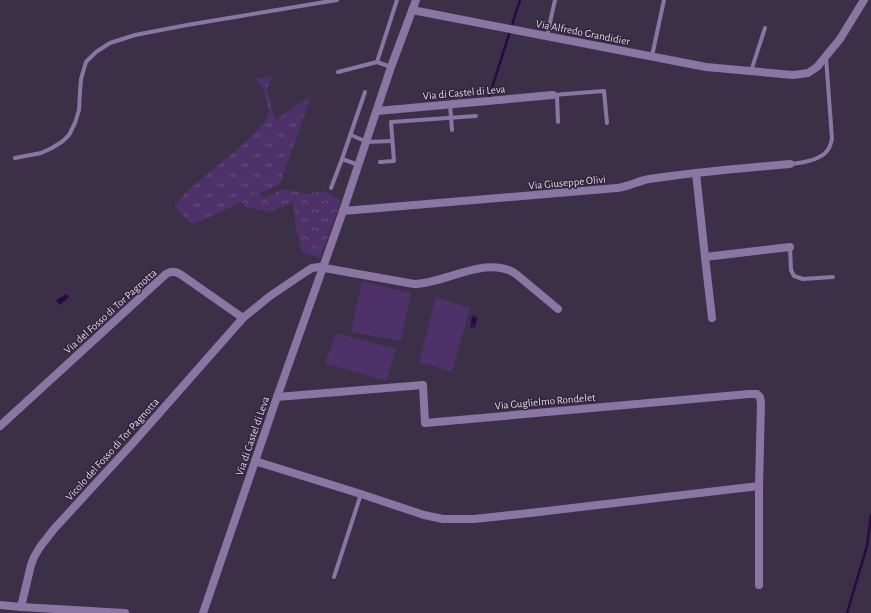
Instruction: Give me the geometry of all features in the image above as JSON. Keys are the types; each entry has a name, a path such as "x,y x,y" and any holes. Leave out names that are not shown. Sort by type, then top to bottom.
{"street":[{"name":"Via di Castel di Leva","path":"203,613 277,396 367,142 391,67 416,0"},
{"name":"Via Alfredo Grandidier","path":"412,10 706,66 800,75 814,70 826,56 840,39 864,0"},
{"name":"Via di Castel di Leva","path":"377,111 555,95"},
{"name":"Via Giuseppe Olivi","path":"343,211 617,188 642,180 790,164"},
{"path":"696,173 712,318"},
{"path":"705,257 790,247"},
{"path":"243,318 270,296 307,271 314,268 323,267 414,284 426,283 477,269 503,268 516,274 558,309"},
{"name":"Via del Fosso di Tor Pagnotta","path":"0,426 166,274 170,272 180,274 243,318"},
{"name":"Vicolo del Fosso di Tor Pagnotta","path":"21,607 31,565 40,547 54,529 132,444 243,318"},
{"name":"Via Guglielmo Rondelet","path":"277,396 423,385 425,423 757,394 760,397 759,585"},
{"path":"255,460 433,517 444,519 463,519 530,513 759,486"},
{"path":"0,605 125,613"}],"lane":[{"path":"15,158 46,151 63,141 69,135 79,110 81,79 86,62 96,52 110,44 134,35 337,0"},
{"path":"377,62 397,0"},
{"path":"547,36 555,0"},
{"path":"652,56 664,0"},
{"path":"751,71 765,28"},
{"path":"790,164 812,160 818,157 828,151 832,139 826,56"},
{"path":"338,72 377,62 391,67"},
{"path":"558,122 555,95 604,91 607,123"},
{"path":"331,188 365,92"},
{"path":"450,104 452,130"},
{"path":"380,162 394,161 391,122 476,116"},
{"path":"351,135 367,142 392,141"},
{"path":"342,159 359,165"},
{"path":"790,247 791,270 794,276 804,279 833,277"},
{"path":"334,577 361,494"}],"green space":[{"path":"272,76 267,89 275,120 311,96 280,184 192,225 175,206 185,193 246,142 265,122 269,111 264,91 256,79"},
{"path":"248,189 265,198 283,189 305,194 325,191 341,201 320,258 302,252 295,222 293,202 270,212 245,207 239,198"},
{"path":"362,281 411,293 401,341 351,332"},
{"path":"436,297 470,308 452,372 419,362"},
{"path":"336,333 396,349 386,381 325,363"}],"water":[{"path":"65,293 69,297 60,305 56,301"},
{"path":"472,315 478,316 475,328 470,327"}],"waterway":[{"path":"489,97 520,0"},
{"path":"847,613 867,546 871,515"}]}
